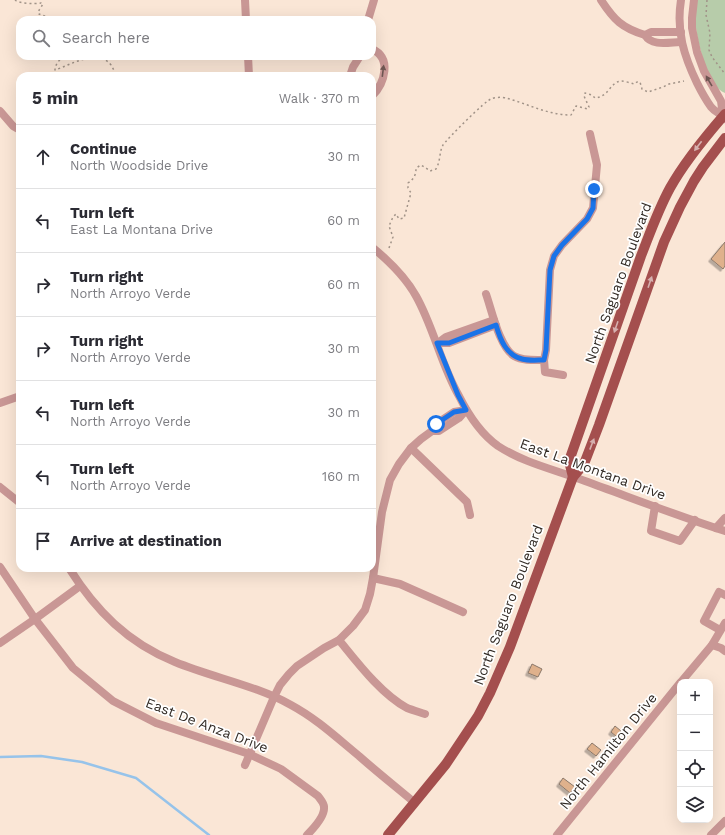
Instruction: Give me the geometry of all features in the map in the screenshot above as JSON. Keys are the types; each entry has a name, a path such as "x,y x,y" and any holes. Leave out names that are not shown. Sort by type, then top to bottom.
{"main road":[{"name":"North Saguaro Boulevard","path":"573,476 569,461 653,225 664,199 679,173 697,147 724,117"},
{"name":"North Saguaro Boulevard","path":"388,835 446,764 478,716 490,693 510,647 573,476 584,464 664,242 694,181 725,138"}],"street":[{"path":"245,0 246,16"},
{"path":"369,16 374,0"},
{"path":"601,0 610,15 620,24 646,35 651,41 657,43 681,42"},
{"path":"681,0 679,16 681,42 690,68 712,108 724,117"},
{"path":"694,0 692,18 697,52 704,71 721,101 724,117"},
{"path":"646,35 651,32 681,32"},
{"path":"376,51 381,55 384,66 384,74 376,90"},
{"path":"248,60 248,72"},
{"path":"351,72 357,60"},
{"path":"0,112 16,128"},
{"path":"563,375 545,372 544,360 546,350 550,270 554,256 562,245 587,219 593,208 596,165 590,134"},
{"name":"East La Montana Drive","path":"376,250 399,272 416,295 458,395 466,410 477,425 502,448 538,465 573,476 725,531"},
{"path":"486,294 498,333 507,350 514,356 522,359 544,360"},
{"path":"437,343 449,343 495,322"},
{"path":"0,403 16,397"},
{"path":"376,556 382,512 390,480 399,464 411,448 432,431 436,424 454,412 466,410"},
{"path":"411,448 467,502 470,515"},
{"path":"0,487 16,501"},
{"path":"655,506 651,531 680,541 694,520"},
{"path":"716,528 725,518"},
{"name":"East De Anza Drive","path":"0,567 34,619 72,668 113,701 156,723 249,754 281,769 318,796 324,807 323,815 307,835"},
{"path":"71,572 94,604 116,626 136,641 176,663 259,690 290,704 314,719 415,803"},
{"path":"245,765 280,685 297,666 339,640 354,626 365,610 370,594 374,572"},
{"path":"373,578 400,584 463,612"},
{"path":"0,643 80,586"},
{"path":"720,630 704,621 720,592 725,595"},
{"name":"North Hamilton Drive","path":"683,679 712,645 725,622"},
{"path":"339,640 364,671 387,693 408,708 425,714"},
{"path":"712,645 725,651"},
{"name":"North Hamilton Drive","path":"557,835 677,687"},
{"path":"712,835 725,821"}],"path":[{"path":"15,0 17,2 43,4 38,12 39,14 45,16"},
{"path":"707,0 706,15 710,33 709,50 712,57 725,74"},
{"path":"60,60 55,70 82,60"},
{"path":"106,60 115,72"},
{"path":"389,248 393,237 389,226 396,214 399,219 404,218 411,194 408,188 408,183 413,180 416,174 416,168 420,165 430,171 436,169 440,162 440,153 443,146 455,132 490,99 505,98 546,112 571,115 576,106 588,109 589,107 584,96 585,93 592,95 595,98 601,98 615,83 621,81 634,84 640,82 642,89 648,92 669,84 684,81"}],"green space":[{"path":"697,0 725,0 725,93 714,83 705,64 696,28"}],"building":[{"path":"725,242 725,266 723,269 711,259"},
{"path":"532,664 542,669 538,677 528,673"},
{"path":"615,726 621,731 617,737 611,732"},
{"path":"592,743 601,750 596,756 587,749"},
{"path":"563,778 575,787 570,793 559,784"}],"waterway":[{"path":"0,757 41,756 82,762 136,778 209,835"}],"route":[{"path":"436,424 454,412 466,410 458,395 437,343 449,343 496,325 498,333 507,350 514,356 522,359 544,360 546,350 550,270 554,256 562,245 587,219 593,208 594,189"}]}
